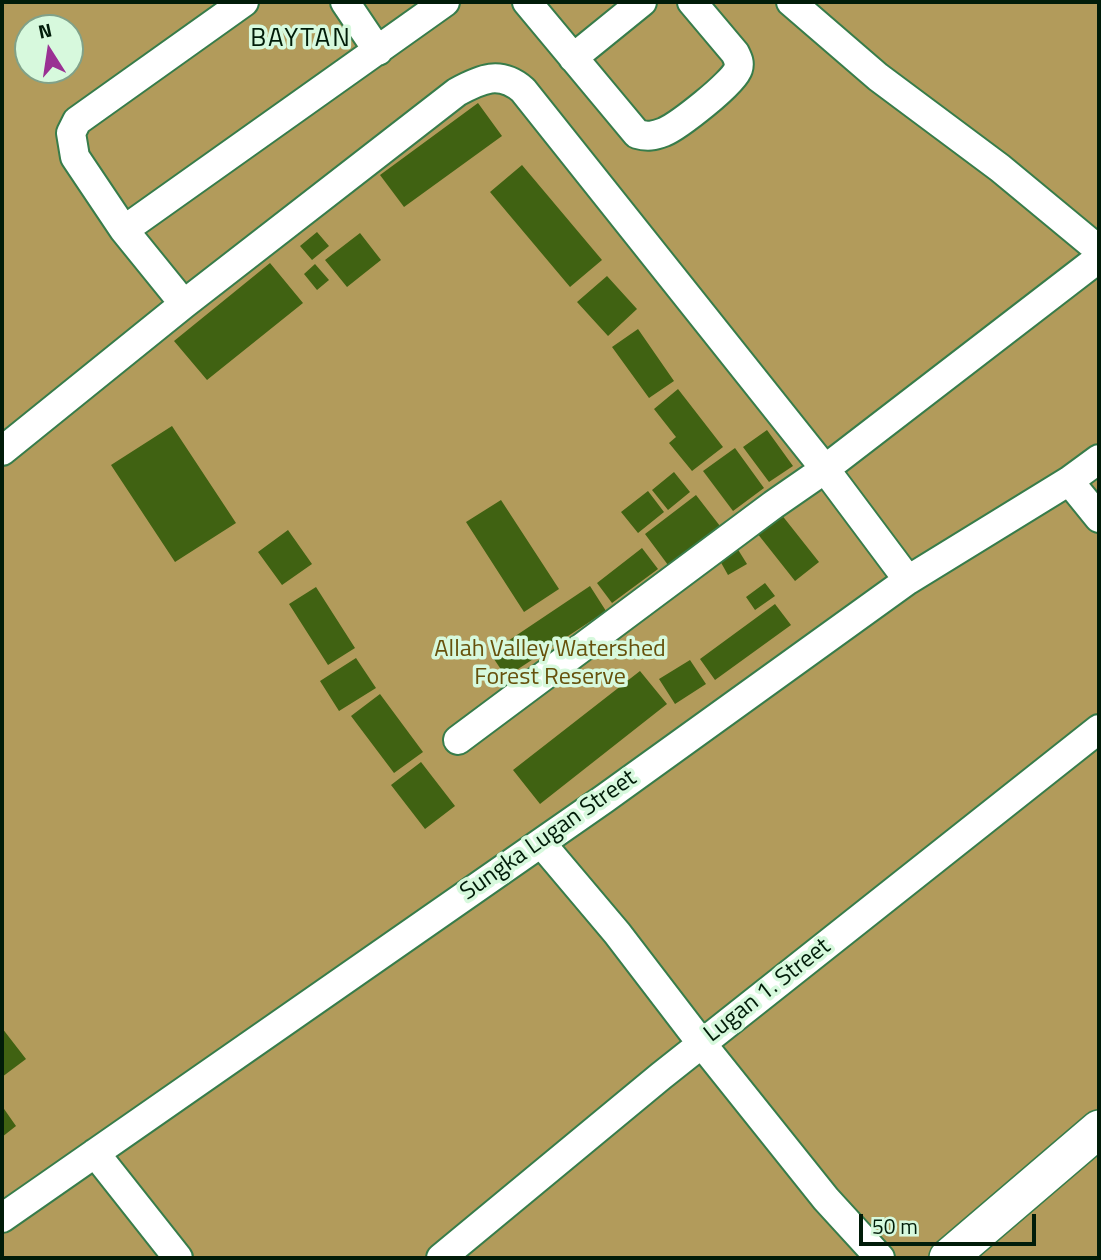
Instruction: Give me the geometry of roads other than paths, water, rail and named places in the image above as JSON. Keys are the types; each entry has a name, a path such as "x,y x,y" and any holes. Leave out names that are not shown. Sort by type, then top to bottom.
{"main road":[{"path":"948,1258 1099,1129"}],"street":[{"path":"184,304 124,230 75,157 71,133 77,121 244,2"},
{"path":"345,2 378,51"},
{"path":"124,230 445,2"},
{"path":"527,2 637,134 646,136 667,131 727,85 738,70 739,61 735,53 692,2"},
{"path":"573,58 642,2"},
{"path":"791,2 878,77 1000,168 1099,250"},
{"path":"2,451 184,304 457,92 478,81 497,78 512,81 523,90 825,469 908,580"},
{"path":"458,740 825,469 1099,258"},
{"name":"Sungka Lugan Street","path":"2,1218 541,843 908,580 1069,481 1099,459"},
{"path":"1069,481 1099,518"},
{"name":"Lugan 1. Street","path":"441,1258 702,1044 1099,729"},
{"path":"541,843 617,933 826,1199 880,1258"},
{"path":"95,1153 178,1258"}],"district":[{"name":"BAYTAN","path":"301,40"}],"park label":[{"name":"Allah Valley Watershed Forest Reserve","path":"550,664"}]}
